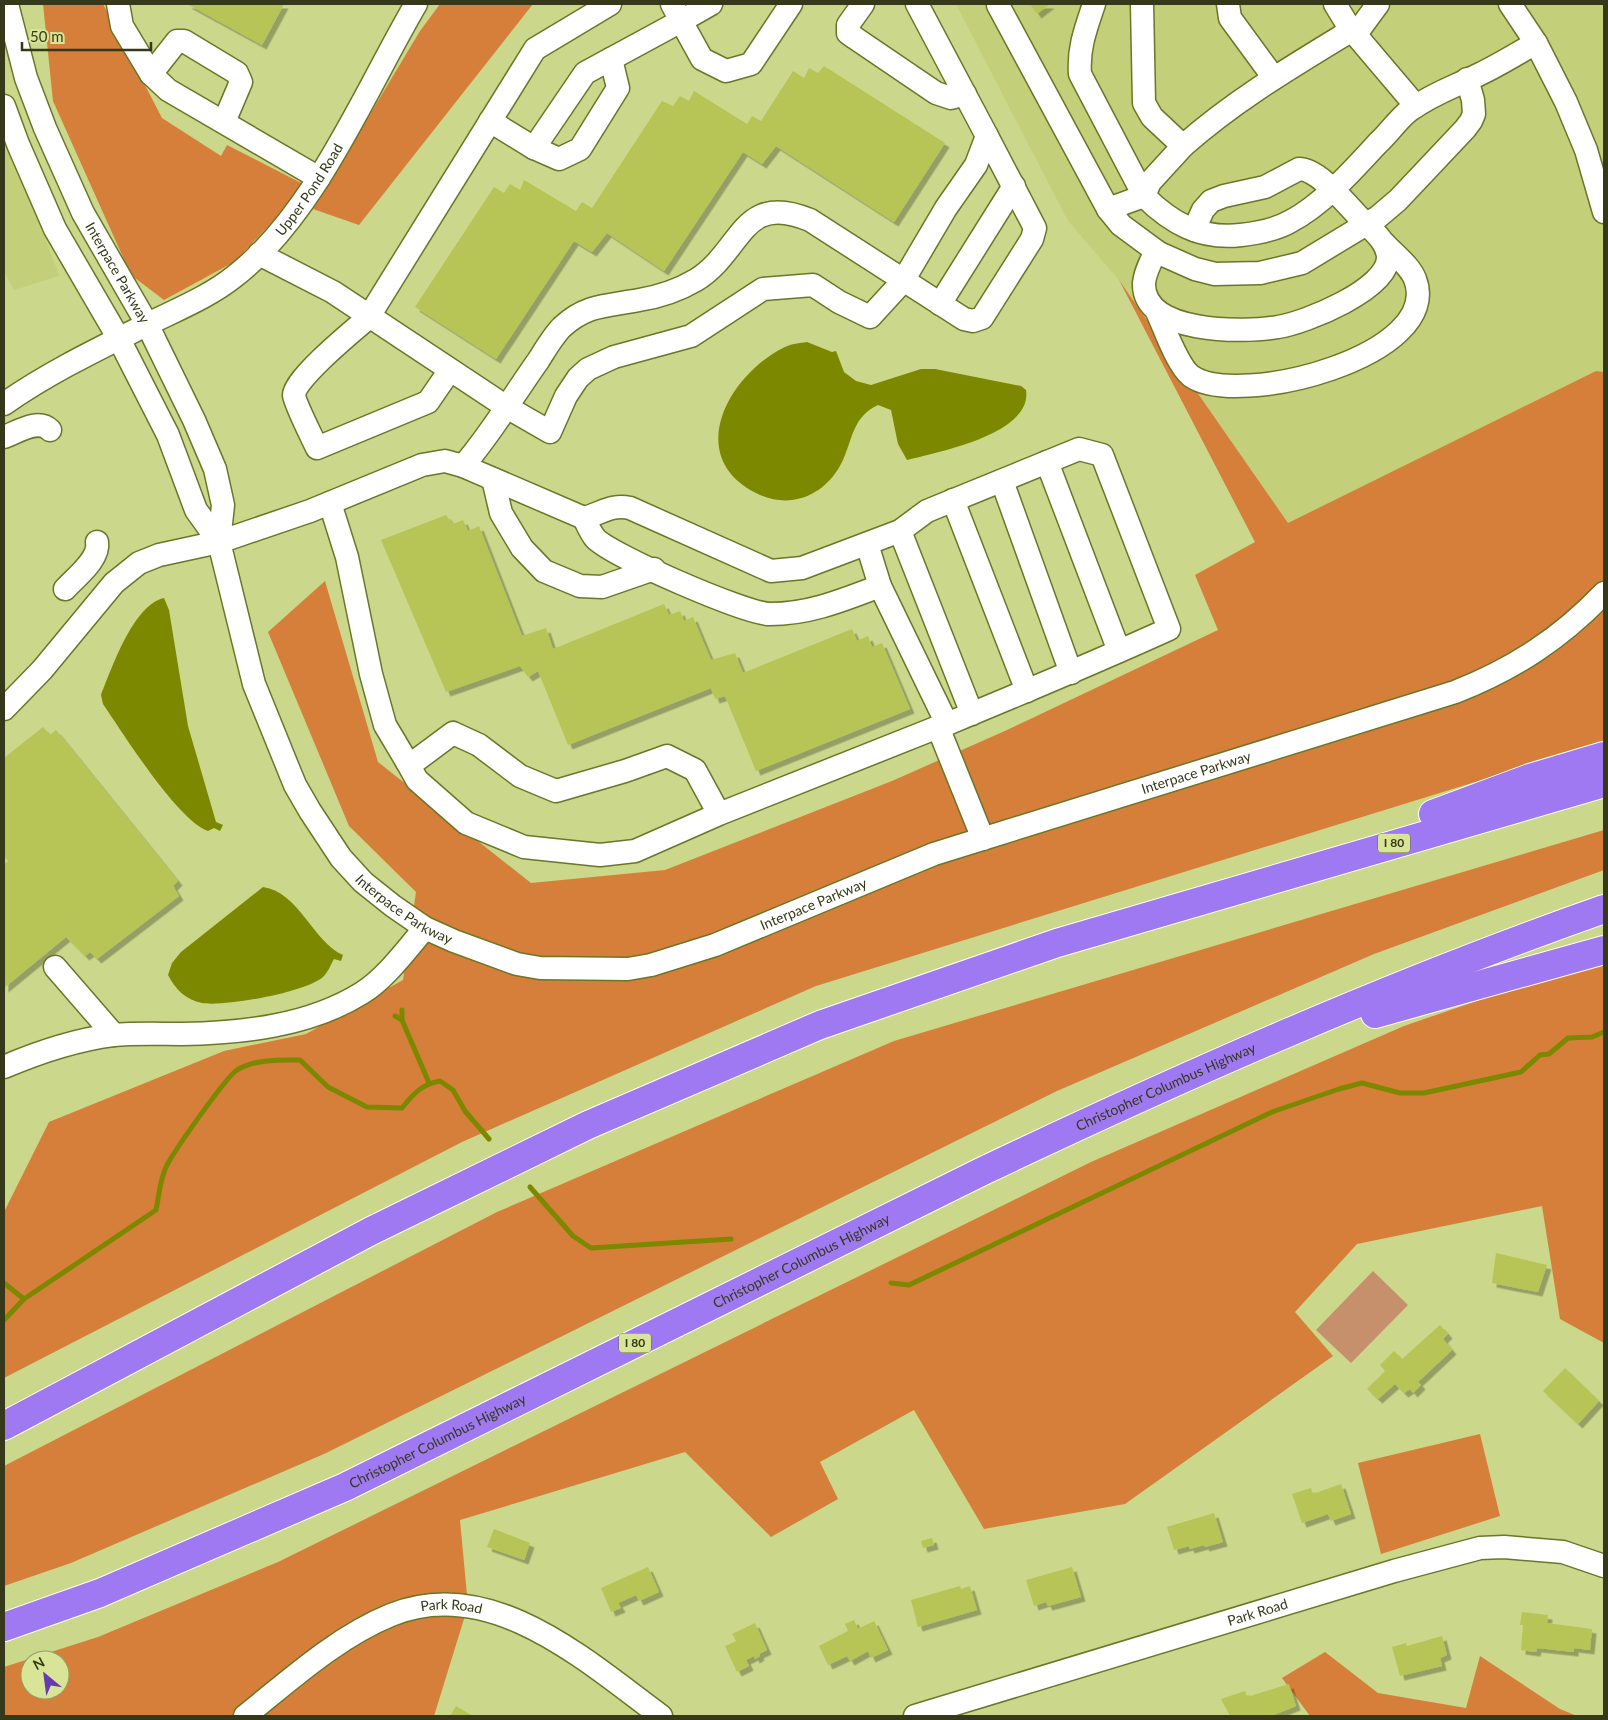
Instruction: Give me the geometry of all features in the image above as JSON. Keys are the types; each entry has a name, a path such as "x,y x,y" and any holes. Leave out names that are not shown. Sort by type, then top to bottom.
{"highway":[{"path":"1185,906 1530,778 1604,756"},
{"name":"I 80","path":"4,1426 370,1231 588,1125 820,1025 1057,943 1434,831 1604,783"},
{"name":"Christopher Columbus Highway","path":"4,1627 100,1593 346,1488 983,1171 1260,1044 1536,933 1604,909"},
{"path":"1260,1044 1604,950"}],"street":[{"name":"Interpace Parkway","path":"7,4 26,78 45,128 83,214 147,324 194,420 215,469 223,505 219,542 254,684 295,785 341,858 364,882 385,900 425,928 454,941 517,964 540,968 628,969 651,965 715,945 934,854 1286,746 1481,682 1511,667 1563,633 1604,593"},
{"path":"118,4 122,26 151,74 168,90 319,178"},
{"path":"450,370 428,402 317,448 294,395 296,385 368,318 535,49 610,4"},
{"path":"534,148 584,73 612,59 676,12 711,4"},
{"path":"676,12 702,59 726,71 751,64 790,4"},
{"path":"863,4 848,25 848,33 936,93 951,98 965,94"},
{"path":"463,466 561,328 591,308 657,296 696,279 721,258 746,226 757,217 773,212 794,213 810,220 964,319 973,321 982,318 1032,239 1035,228 917,4"},
{"path":"999,4 1108,209 1121,224 1156,251 1179,264 1214,274 1260,273 1302,263 1366,224 1398,200 1471,122 1473,100 1468,79"},
{"path":"1094,4 1082,36 1078,57 1080,74 1144,196 1157,209 1179,225 1209,236 1264,232 1291,222 1310,209 1416,106 1435,93 1468,79 1536,43"},
{"path":"1142,4 1144,103 1152,117 1183,146"},
{"path":"1228,4 1230,18 1274,78"},
{"path":"1335,4 1354,32 1416,106"},
{"path":"1108,209 1144,196 1150,182 1183,146 1213,119 1274,78 1354,32 1378,4"},
{"path":"1510,4 1536,43 1566,102 1586,150 1604,212"},
{"name":"Upper Pond Road","path":"4,404 26,388 147,324 190,304 235,277 273,241 319,178 408,7"},
{"path":"151,74 177,41 184,41 237,73 241,82 224,122"},
{"path":"490,121 534,148 559,159 580,150 618,88 612,59"},
{"name":"Interpace Parkway","path":"4,106 18,144 55,229 119,339 168,435 196,510 219,542"},
{"path":"259,254 332,292 368,318 505,406 550,432 566,396 578,378 588,368 614,357 691,336 763,289 813,285 870,317 904,281 946,208 976,165 987,136"},
{"path":"1156,251 1145,276 1146,295 1157,312 1183,367 1190,375 1215,385 1243,385 1295,379 1334,368 1376,349 1398,334 1408,322 1414,310 1417,294 1415,278 1366,224 1312,172 1299,169 1265,187 1224,196 1211,201 1203,210 1194,230"},
{"path":"940,304 1014,186"},
{"path":"1157,312 1177,322 1208,327 1278,327 1311,318 1337,306 1381,276 1387,266 1385,244"},
{"path":"4,437 39,424 45,424 50,430"},
{"path":"5,706 42,670 114,583 133,568 159,555 219,542 330,503 422,465 445,461 463,466 584,518 600,514 617,506 630,508 771,571 802,568 867,544 900,530 927,511 1079,449 1102,455 1169,628 1071,673 718,814 635,851 600,855 524,847 466,823 417,780 383,716 371,674 347,557 330,503"},
{"path":"1047,462 1119,651"},
{"path":"493,480 501,513 522,548 544,571 580,586 602,587 654,569"},
{"path":"1002,481 1071,673"},
{"path":"954,500 1027,691"},
{"path":"584,518 595,538 623,555 714,598 767,614 810,611 880,586"},
{"path":"900,530 972,714"},
{"path":"65,589 95,555 98,548 97,542"},
{"path":"867,544 880,586 943,725 982,839"},
{"path":"407,762 414,762 453,733 479,745 520,776 556,791 625,771 666,756 695,770 718,814"},
{"path":"4,1067 64,1045 114,1035 218,1032 296,1021 338,1006 363,992 385,973 425,928"},
{"path":"55,967 114,1035"},
{"name":"Park Road","path":"915,1716 1384,1574 1480,1548 1504,1547 1563,1552 1604,1566"},
{"name":"Park Road","path":"245,1716 326,1653 363,1629 391,1615 416,1607 451,1606 478,1608 505,1616 538,1630 571,1650 661,1716"}],"shaded area":[{"path":"43,4 103,4 162,118 221,156 227,145 307,186 234,262 164,300 131,275 53,101"},
{"path":"440,4 533,4 359,225 313,209 420,31"},
{"path":"956,4 1604,4 1604,372 1596,371 1288,523 1119,280 1068,221"},
{"path":"4,123 59,276 14,290 4,272"},
{"path":"1119,280 1288,523 1596,371 1604,372 1604,742 816,986 462,1142 4,1378 4,1212 49,1122 224,1051 306,1034 403,980 416,892 349,826 268,632 325,581 378,762 531,883 665,870 892,781 1007,730 1218,630 1195,575 1255,542"},
{"path":"807,342 832,352 836,351 844,372 856,381 871,385 921,369 935,369 1021,386 1026,390 1024,405 1015,418 1000,429 981,438 940,452 907,460 898,444 891,410 878,405 863,415 855,428 843,460 836,472 817,491 794,500 769,498 756,493 734,477 722,458 718,438 722,416 732,395 747,376 765,360 787,346"},
{"path":"164,598 169,610 188,726 216,822 223,825 220,831 214,828 208,831 195,824 181,811 151,774 103,704 101,695 118,654 133,625 153,603"},
{"path":"1604,830 1604,870 1374,954 1057,1091 324,1454 71,1563 4,1586 4,1466 497,1212 894,1041"},
{"path":"263,887 276,891 296,907 323,940 332,949 343,955 341,961 334,959 324,976 315,982 285,993 213,1004 196,1002 186,997 174,985 168,975 172,963 181,952"},
{"path":"1604,957 1604,1343 1560,1319 1542,1206 1357,1244 1295,1312 1333,1356 1125,1504 984,1529 914,1410 820,1462 838,1499 771,1537 685,1452 460,1520 468,1606 434,1716 4,1716 4,1667 20,1662 20,1700 70,1700 70,1650 57,1650 98,1637 278,1562 1091,1162 1404,1026"},
{"path":"1373,1271 1408,1305 1351,1363 1316,1330"},
{"path":"1480,1434 1500,1516 1381,1554 1358,1463"},
{"path":"1325,1652 1378,1693 1466,1708 1480,1656 1560,1709 1577,1716 1310,1716 1282,1678"}],"building":[{"path":"187,4 284,4 262,45"},
{"path":"1030,4 1050,4 1037,14"},
{"path":"824,66 945,143 894,222 776,146 762,164 743,152 664,271 607,233 592,252 574,241 496,359 415,307 494,187 504,193 510,184 520,190 524,180 576,211 582,202 592,208 662,101 673,106 680,96 689,101 694,91 747,124 752,116 761,121 793,71 804,78 809,68 818,73"},
{"path":"446,515 453,524 463,520 468,531 479,526 522,636 546,628 553,649 664,604 669,615 680,611 684,621 693,617 711,660 735,653 743,673 852,629 857,641 868,636 872,647 882,643 910,709 756,771 725,696 715,699 711,688 568,745 538,671 528,677 520,666 446,692 381,540"},
{"path":"43,727 50,735 56,730 178,881 173,886 179,896 97,959 90,952 85,956 66,937 4,988 4,864 8,861 4,856 4,758"},
{"path":"1496,1253 1547,1265 1538,1292 1492,1283"},
{"path":"1440,1325 1448,1334 1443,1339 1452,1350 1418,1382 1421,1385 1413,1393 1410,1389 1404,1393 1395,1384 1378,1399 1367,1389 1385,1371 1380,1365 1394,1351 1402,1359"},
{"path":"1565,1368 1599,1401 1578,1424 1543,1391"},
{"path":"1341,1484 1351,1514 1331,1521 1328,1514 1302,1523 1292,1494 1311,1488 1313,1494"},
{"path":"1214,1513 1223,1542 1205,1547 1204,1545 1190,1549 1189,1546 1174,1550 1167,1527"},
{"path":"494,1529 530,1543 524,1560 487,1547"},
{"path":"932,1538 934,1545 923,1548 921,1541"},
{"path":"648,1567 659,1592 639,1601 636,1595 618,1603 621,1608 611,1612 601,1588"},
{"path":"1072,1567 1081,1597 1048,1606 1046,1602 1034,1606 1026,1580"},
{"path":"960,1586 961,1589 970,1586 977,1610 918,1627 911,1600"},
{"path":"1522,1612 1548,1615 1547,1623 1592,1629 1590,1650 1574,1648 1574,1652 1537,1648 1536,1652 1521,1650 1523,1625 1520,1625"},
{"path":"854,1620 858,1629 874,1621 888,1650 871,1658 868,1651 850,1661 847,1656 828,1665 819,1646 848,1631 845,1624"},
{"path":"755,1623 767,1650 759,1654 760,1656 755,1659 754,1656 746,1660 749,1666 737,1672 725,1646 736,1641 732,1634"},
{"path":"1442,1636 1447,1655 1440,1658 1442,1666 1400,1676 1392,1647 1406,1643 1407,1646"},
{"path":"1289,1684 1296,1706 1271,1716 1230,1716 1221,1699 1245,1691 1247,1697"},
{"path":"456,1706 473,1716 450,1716"}],"waterway":[{"path":"402,1010 402,1020"},
{"path":"395,1016 402,1020 429,1083"},
{"path":"891,1283 909,1285 1272,1112 1362,1083 1400,1093 1424,1093 1521,1072 1540,1055 1549,1054 1568,1038 1592,1037 1604,1032"},
{"path":"4,1320 24,1299 156,1210 160,1187 167,1165 222,1086 237,1070 244,1066 267,1061 300,1060 328,1087 367,1107 402,1108 418,1090 440,1081 453,1090 465,1111 489,1139"},
{"path":"530,1187 573,1236 591,1248 731,1239"},
{"path":"4,1283 24,1299"}]}
